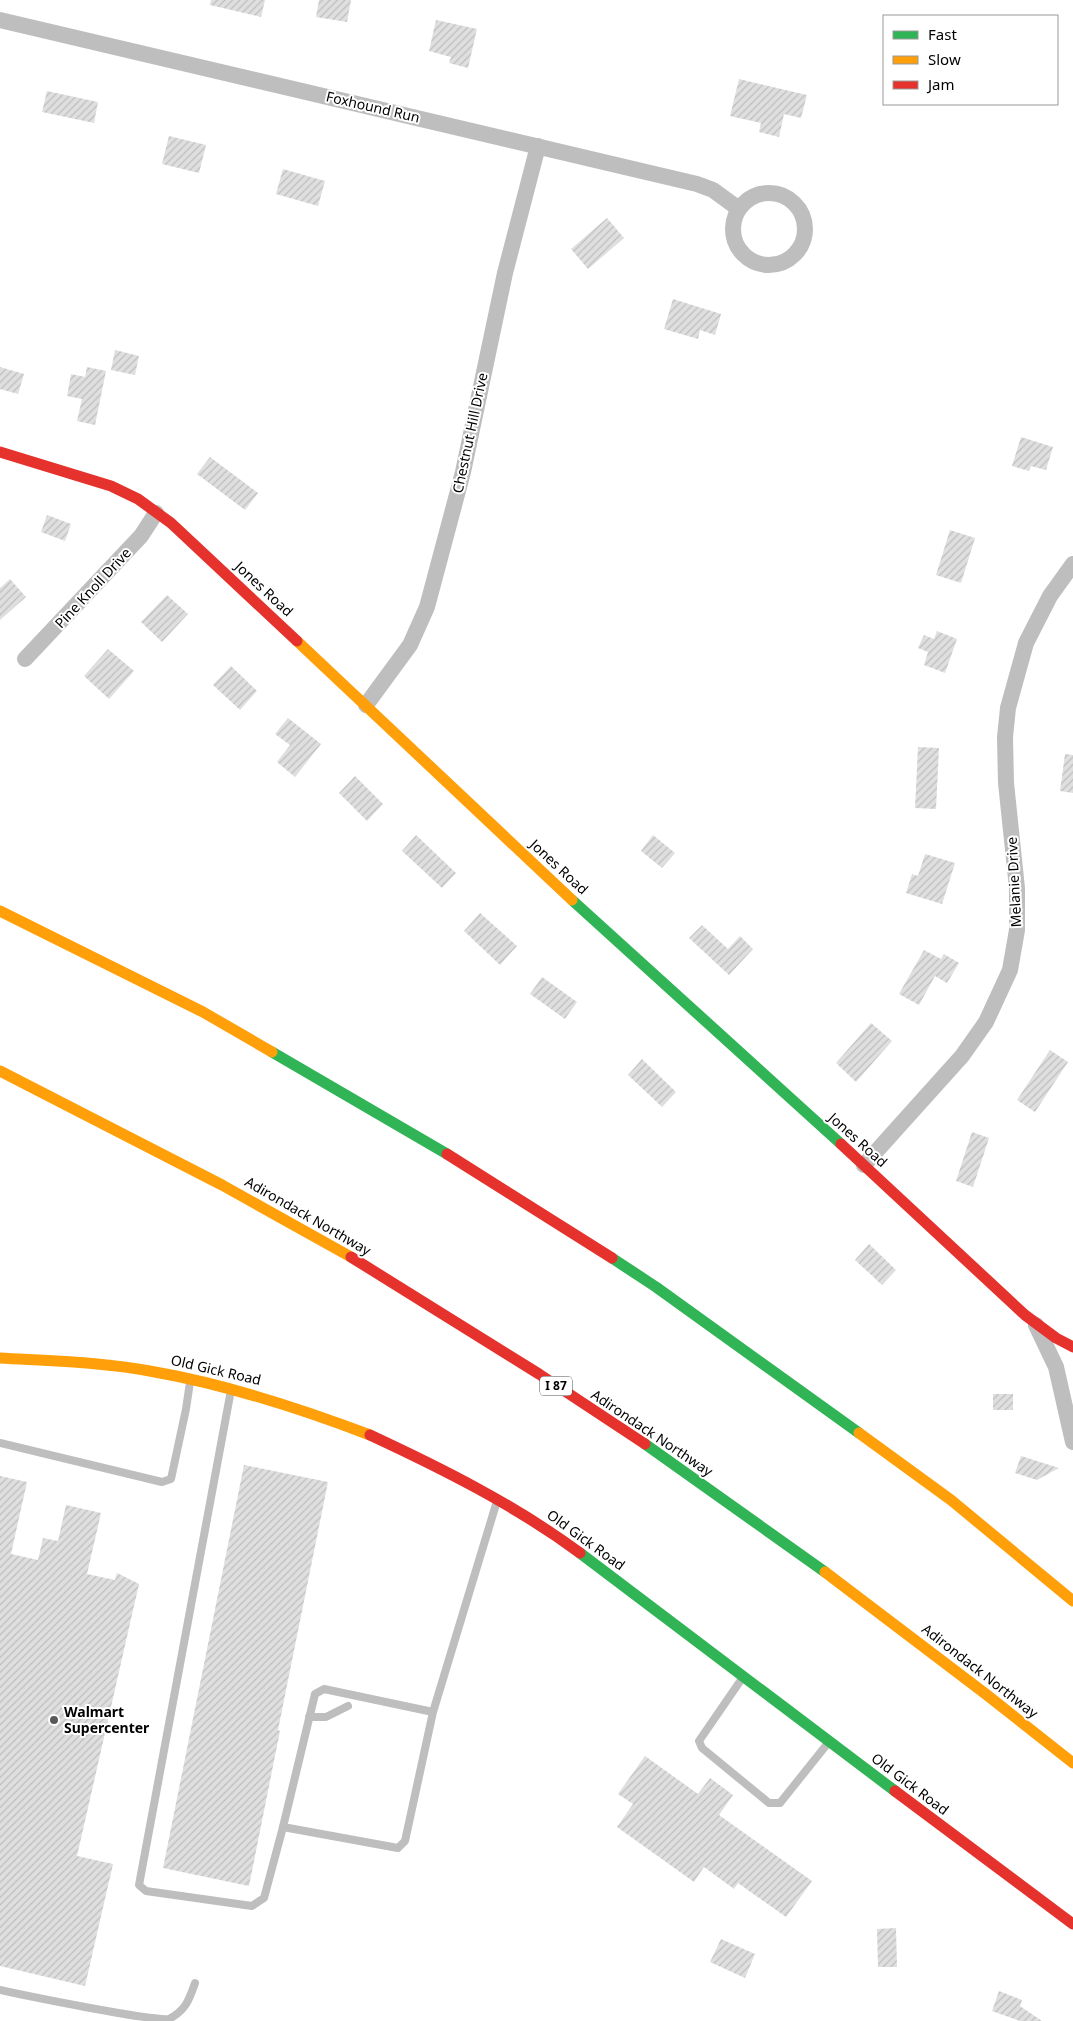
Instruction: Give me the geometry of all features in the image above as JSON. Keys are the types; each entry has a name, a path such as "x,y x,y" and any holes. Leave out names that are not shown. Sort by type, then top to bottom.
{"main road":[{"name":"Jones Road","path":"0,452 112,486 138,500 171,523 592,918 864,1165 1025,1315 1073,1347"},
{"path":"0,910 203,1012 407,1129 596,1247 664,1293 951,1500 1073,1601"},
{"name":"Adirondack Northway","path":"0,1071 208,1177 350,1256 464,1326 655,1451 828,1574 990,1696 1073,1763"},
{"name":"Old Gick Road","path":"0,1358 40,1358 106,1364 190,1378 289,1403 346,1424 432,1463 498,1499 574,1547 829,1742 1073,1924"}],"street":[{"name":"Foxhound Run","path":"0,20 697,184 713,190 739,209"},
{"name":"Chestnut Hill Drive","path":"366,705 410,644 427,607 463,472 505,274 538,146"},
{"path":"772,193 783,196 793,202 800,211 804,222 804,234 801,244 794,254 784,261 772,265 760,264 749,259 740,251 735,240 733,228 735,216 739,209 750,198 761,194 772,193"},
{"name":"Pine Knoll Drive","path":"25,659 141,536 156,513"},
{"name":"Melanie Drive","path":"864,1165 962,1056 986,1022 1010,970 1017,930 1017,888 1006,783 1005,737 1008,708 1026,643 1050,596 1073,564"},
{"path":"1035,1323 1056,1367 1073,1442"}],"lane":[{"path":"0,1443 162,1482 170,1478 186,1409 190,1378"},
{"path":"231,1388 139,1884 146,1891 252,1906 264,1898 315,1694 324,1689 433,1712"},
{"path":"282,1827 398,1848 406,1841 433,1712 498,1499"},
{"path":"743,1677 699,1742 702,1748 769,1803 780,1803 829,1742"},
{"path":"309,1717 326,1717 348,1706"},
{"path":"0,1990 131,2019 168,2020 187,2006 195,1983"}],"building":[{"path":"211,0 265,0 261,17 210,5"},
{"path":"319,0 351,0 347,22 316,17"},
{"path":"436,20 477,29 468,68 449,63 451,57 429,51"},
{"path":"739,79 807,95 801,118 784,114 779,137 759,132 761,123 730,116"},
{"path":"47,91 98,102 94,123 42,112"},
{"path":"169,136 206,145 199,173 162,164"},
{"path":"283,169 325,181 318,206 276,194"},
{"path":"607,218 624,238 588,269 571,249"},
{"path":"673,299 721,314 715,335 700,330 698,339 664,329"},
{"path":"115,350 139,356 135,375 111,370"},
{"path":"0,367 24,374 18,394 0,389"},
{"path":"87,367 106,371 95,425 77,421 82,399 67,396 71,374 85,377"},
{"path":"1021,437 1053,447 1046,470 1031,466 1029,471 1012,466"},
{"path":"210,457 258,493 245,510 197,474"},
{"path":"47,515 71,524 65,541 41,532"},
{"path":"950,530 975,538 961,583 936,575"},
{"path":"10,579 26,597 0,620 0,588"},
{"path":"167,595 188,614 162,642 141,622"},
{"path":"937,631 957,639 945,673 924,665 928,652 918,648 924,635 934,639"},
{"path":"108,649 134,671 109,699 84,676"},
{"path":"231,666 257,691 240,710 213,685"},
{"path":"288,718 321,744 295,777 277,762 290,745 275,734"},
{"path":"918,747 939,748 936,809 915,808"},
{"path":"1065,754 1073,755 1073,793 1060,791"},
{"path":"355,776 383,804 367,821 339,793"},
{"path":"416,835 456,873 442,888 402,851"},
{"path":"653,835 675,853 662,868 641,851"},
{"path":"925,854 955,863 942,904 906,893 912,874 918,876"},
{"path":"480,913 517,946 500,965 464,931"},
{"path":"702,925 728,949 740,936 753,949 729,975 689,938"},
{"path":"924,950 941,959 944,954 959,963 947,983 935,976 919,1005 899,994"},
{"path":"542,977 577,1002 565,1019 530,994"},
{"path":"871,1023 892,1041 856,1082 836,1063"},
{"path":"1050,1050 1068,1062 1035,1112 1017,1100"},
{"path":"642,1059 676,1092 662,1107 628,1075"},
{"path":"972,1132 989,1138 973,1187 956,1181"},
{"path":"869,1244 896,1270 882,1285 855,1260"},
{"path":"993,1394 1013,1394 1013,1410 993,1410"},
{"path":"1021,1456 1059,1468 1037,1480 1015,1473"},
{"path":"244,1465 328,1482 249,1886 163,1868"},
{"name":"Walmart Supercenter","path":"0,1476 27,1482 11,1554 38,1560 43,1538 58,1541 66,1505 101,1513 87,1574 115,1580 117,1573 139,1584 77,1856 113,1864 85,1986 0,1966"},
{"path":"645,1756 698,1794 710,1778 733,1795 719,1815 812,1881 786,1917 738,1883 734,1889 704,1867 694,1882 617,1827 633,1804 618,1794"},
{"path":"896,1928 897,1967 878,1967 877,1929"},
{"path":"721,1939 755,1954 745,1978 710,1962"},
{"path":"999,1991 1022,2000 1020,2006 1042,2021 1020,2021 992,2011"}],"traffic: fast":[{"path":"572,900 841,1144"},
{"path":"272,1052 447,1154"},
{"path":"612,1258 656,1287 859,1433"},
{"path":"645,1444 825,1572"},
{"path":"580,1553 895,1791"}],"traffic: slow":[{"path":"297,641 572,900"},
{"path":"0,911 203,1012 272,1052"},
{"path":"0,1071 222,1185 351,1257"},
{"path":"0,1358 97,1364 183,1377 264,1398 370,1435"},
{"path":"859,1433 951,1500 1073,1601"},
{"path":"825,1572 1073,1763"}],"traffic: jam":[{"path":"0,452 111,486 138,499 171,523 297,641"},
{"path":"841,1144 1025,1315 1056,1338 1073,1347"},
{"path":"447,1154 612,1258"},
{"path":"351,1257 539,1374 645,1444"},
{"path":"370,1435 478,1489 530,1519 580,1553"},
{"path":"895,1791 1073,1924"}],"place":[{"name":"Walmart Supercenter","path":"54,1720"}]}
